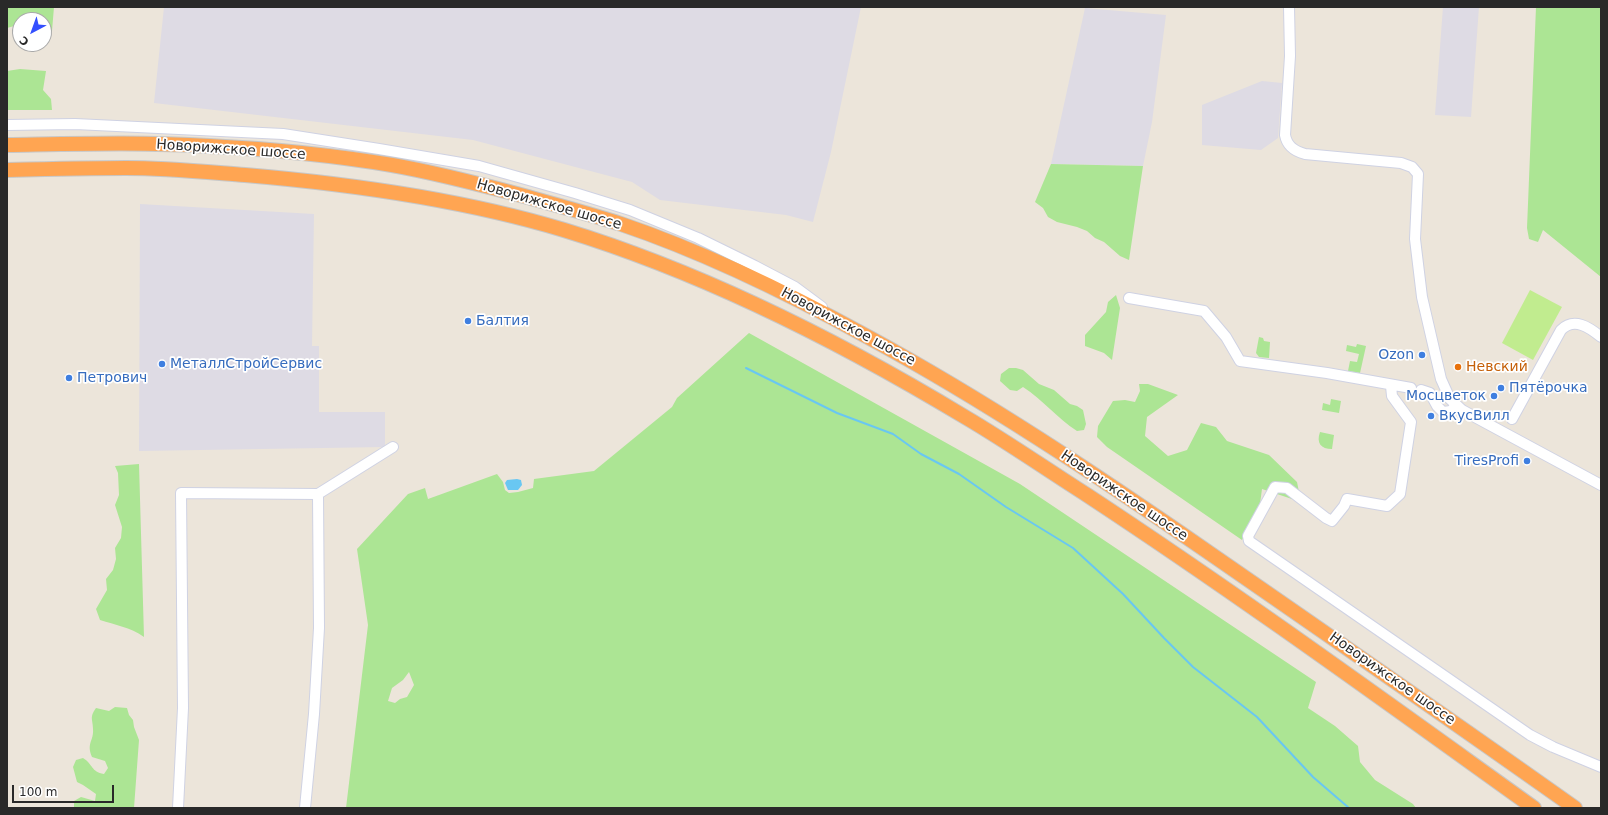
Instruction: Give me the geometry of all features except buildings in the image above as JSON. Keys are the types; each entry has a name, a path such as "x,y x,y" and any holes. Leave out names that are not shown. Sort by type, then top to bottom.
{"highway":[{"name":"Новорижское шоссе","path":"7,145 207,145 269,150 391,165 439,174 571,209 651,235 754,278 908,359 975,398 1072,459 1361,657 1570,804"},
{"name":"Новорижское шоссе","path":"7,170 129,168 291,179 415,196 529,221 595,240 710,284 816,334 891,374 968,418 1145,534 1334,665 1534,808"}],"street":[{"path":"1289,7 1290,56 1285,135 1286,142 1289,146 1304,154 1401,163 1412,167 1418,174 1415,239 1422,297 1441,380 1450,399 1456,405 1490,425 1601,485"},
{"path":"7,124 75,124 283,134 379,148 479,166 630,210 698,238 795,287 840,322"},
{"path":"1129,298 1204,311 1226,337 1240,361 1416,389 1430,393 1437,406 1443,412 1451,411 1456,405"},
{"path":"1512,419 1564,327 1568,324 1583,324 1601,337"},
{"path":"1391,386 1392,396 1411,422 1400,494 1387,506 1347,499 1344,506 1332,521 1286,488 1275,487 1248,536 1249,541 1530,735 1553,747 1601,766"},
{"path":"178,808 183,708 182,493 318,494 393,447"},
{"path":"304,808 314,714 319,628 318,494"},
{"path":"1570,804 1580,808"}],"shaded area":[{"path":"164,7 861,7 831,152 813,222 786,215 660,200 632,182 473,140 154,103"},
{"path":"1443,7 1479,7 1471,117 1435,115"},
{"path":"1085,8 1166,15 1152,122 1143,166 1051,164"},
{"path":"1262,81 1282,83 1278,138 1261,150 1202,145 1202,105"},
{"path":"140,204 314,214 312,346 319,346 319,412 385,412 385,447 139,451"}],"green space":[{"path":"7,7 54,7 52,31 52,12 12,12 12,27 7,28"},
{"path":"1536,7 1601,7 1601,277 1543,230 1538,242 1529,239 1527,228"},
{"path":"20,69 46,71 43,90 51,99 52,110 7,110 7,71"},
{"path":"1051,164 1143,166 1129,260 1120,256 1104,242 1095,238 1087,231 1057,222 1048,217 1043,208 1035,202"},
{"path":"1530,290 1562,307 1533,360 1502,343"},
{"path":"1116,295 1120,308 1112,360 1104,353 1085,346 1085,335 1106,312 1108,302"},
{"path":"749,333 1020,484 1316,682 1308,708 1335,726 1358,746 1360,762 1375,780 1413,804 1416,808 346,808 368,625 357,549 408,494 425,488 428,499 497,474 503,482 505,490 509,493 533,488 534,479 594,471 672,407 677,398","holes":["409,672 414,685 407,697 400,699 395,703 388,701 392,688 403,680"]},
{"path":"1259,337 1263,338 1264,341 1270,342 1269,358 1259,357 1256,353"},
{"path":"1357,344 1366,346 1360,373 1348,371 1350,361 1357,362 1359,354 1346,351 1347,345 1356,347"},
{"path":"1009,368 1023,370 1039,384 1054,390 1070,404 1083,410 1086,424 1084,430 1077,431 1023,387 1017,391 1010,390 1000,381 1001,374"},
{"path":"1139,384 1148,384 1178,395 1147,417 1145,436 1168,456 1187,450 1201,423 1216,427 1227,441 1269,455 1297,482 1301,502 1262,489 1259,511 1242,540 1107,447 1097,437 1098,426 1113,401 1125,400 1135,402 1140,391"},
{"path":"1331,399 1341,401 1339,413 1322,410 1323,403 1330,405"},
{"path":"1320,432 1334,435 1332,449 1322,447 1320,445"},
{"path":"139,464 144,637 128,629 100,620 96,609 107,590 106,579 113,570 116,559 115,548 121,538 122,527 115,505 119,495 118,473 115,466"},
{"path":"115,707 127,708 129,715 133,720 139,740 134,808 74,808 74,801 81,797 95,801 96,794 77,782 73,767 76,760 83,758 94,770 104,774 108,768 105,761 92,757 90,752 93,733 93,714 96,708 109,711"}],"water":[{"path":"507,480 521,480 522,485 518,490 508,490 505,483"}],"waterway":[{"path":"746,368 837,413 893,434 921,454 959,474 1006,507 1073,548 1123,594 1193,667 1257,717 1313,777 1349,808"}],"place":[{"name":"Балтия","path":"468,321"},
{"name":"Ozon","path":"1422,355"},
{"name":"МеталлСтройСервис","path":"162,364"},
{"name":"Невский","path":"1458,367"},
{"name":"Петрович","path":"69,378"},
{"name":"Пятёрочка","path":"1501,388"},
{"name":"Мосцветок","path":"1494,396"},
{"name":"ВкусВилл","path":"1431,416"},
{"name":"TiresProfi","path":"1527,461"}]}
